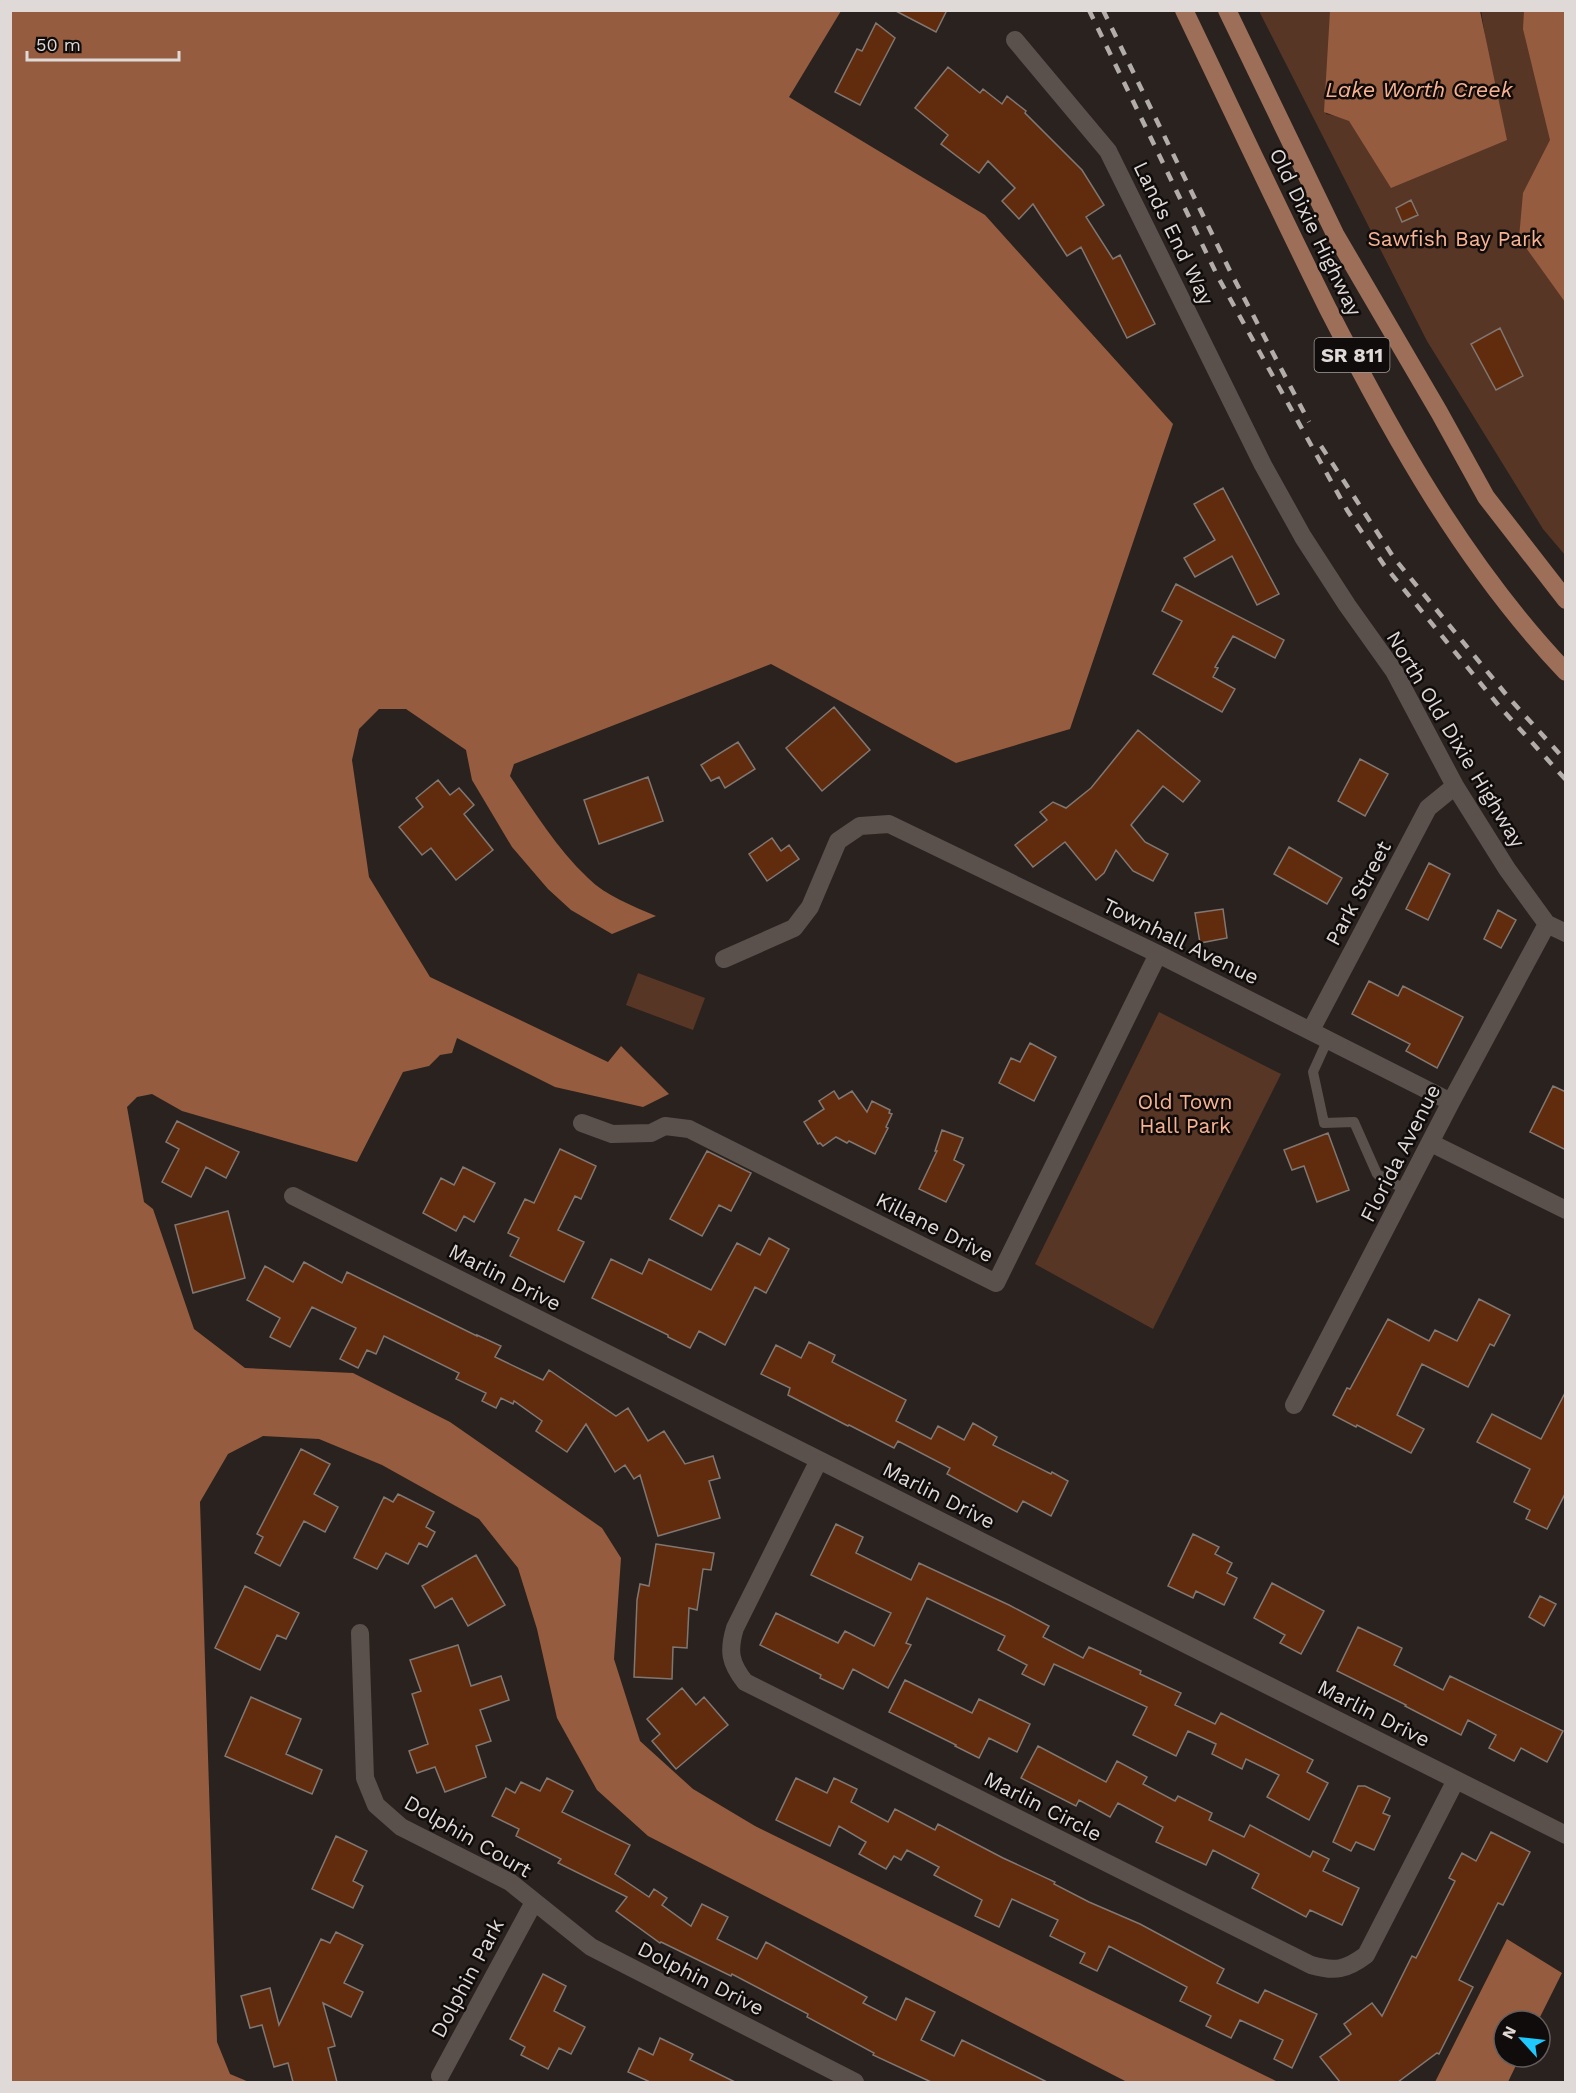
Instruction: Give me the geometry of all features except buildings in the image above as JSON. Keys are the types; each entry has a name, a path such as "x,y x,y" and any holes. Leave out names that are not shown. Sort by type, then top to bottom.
{"main road":[{"name":"Old Dixie Highway","path":"1184,10 1310,272 1397,440 1448,524 1509,608 1566,672"},
{"name":"Old Dixie Highway","path":"1227,10 1335,234 1486,497 1566,600"}],"street":[{"name":"Lands End Way","path":"1015,40 1108,151 1263,465"},
{"name":"North Old Dixie Highway","path":"1263,465 1303,537 1347,605 1394,671 1455,786 1507,869 1547,924 1566,933"},
{"name":"Park Street","path":"1311,1030 1428,808 1455,786"},
{"name":"Townhall Avenue","path":"724,959 795,928 810,907 838,841 860,826 890,824 1158,954 1451,1102"},
{"name":"Florida Avenue","path":"1294,1405 1451,1102 1547,924"},
{"name":"Killane Drive","path":"582,1123 612,1134 651,1133 665,1126 689,1129 996,1283 1158,954"},
{"path":"1431,1143 1566,1210"},
{"name":"Marlin Drive","path":"293,1196 1566,1835"},
{"name":"Marlin Circle","path":"819,1460 735,1628 731,1642 731,1657 736,1670 745,1682 1300,1960 1325,1970 1340,1969 1354,1964 1366,1955 1456,1780"},
{"name":"Dolphin Court","path":"360,1632 365,1778 376,1804 401,1827 510,1882 534,1902"},
{"name":"Dolphin Park","path":"440,2076 534,1902"},
{"name":"Dolphin Drive","path":"534,1902 591,1947 855,2082"}],"lane":[{"path":"1328,1039 1312,1072 1324,1123 1354,1122 1377,1174 1406,1190"}],"green space":[{"name":"Sawfish Bay Park","path":"1481,10 1527,11 1554,145 1565,292 1565,555 1543,529 1427,341 1259,11 1332,11 1326,114 1501,138"},
{"path":"638,973 705,998 693,1030 626,1005"},
{"name":"Old Town Hall Park","path":"1159,1012 1281,1074 1153,1329 1035,1264"}],"water":[{"path":"11,10 841,11 789,97 985,215 1173,424 1070,729 956,763 771,664 514,764 510,776 546,829 577,867 603,890 656,916 612,934 571,910 548,889 512,847 472,780 466,750 406,709 379,709 359,729 352,760 369,877 430,977 608,1062 621,1046 669,1094 643,1107 555,1087 457,1038 452,1053 440,1055 429,1066 403,1072 357,1162 182,1111 152,1094 137,1097 127,1107 144,1202 153,1209 194,1329 245,1368 353,1373 450,1422 602,1528 621,1558 614,1659 640,1741 693,1789 755,1826 1278,2082 1127,2082 648,1836 597,1790 557,1718 537,1629 518,1568 479,1519 382,1465 319,1439 263,1436 228,1454 200,1502 217,2042 230,2074 249,2082 11,2082"},
{"name":"Lake Worth Creek","path":"1330,11 1480,11 1507,140 1391,188 1349,121 1324,112"},
{"name":"Lake Worth Creek","path":"1524,11 1565,11 1565,302 1519,238 1523,193 1550,140 1523,29"},
{"path":"1507,1939 1562,1973 1544,2009 1492,2009 1492,2069 1514,2069 1508,2082 1435,2082"}],"railway":[{"path":"1089,10 1218,277 1347,510 1384,565 1499,706 1566,780"},
{"path":"1103,10 1230,271 1309,422"},
{"path":"1321,446 1394,558 1509,698 1566,761"}]}
